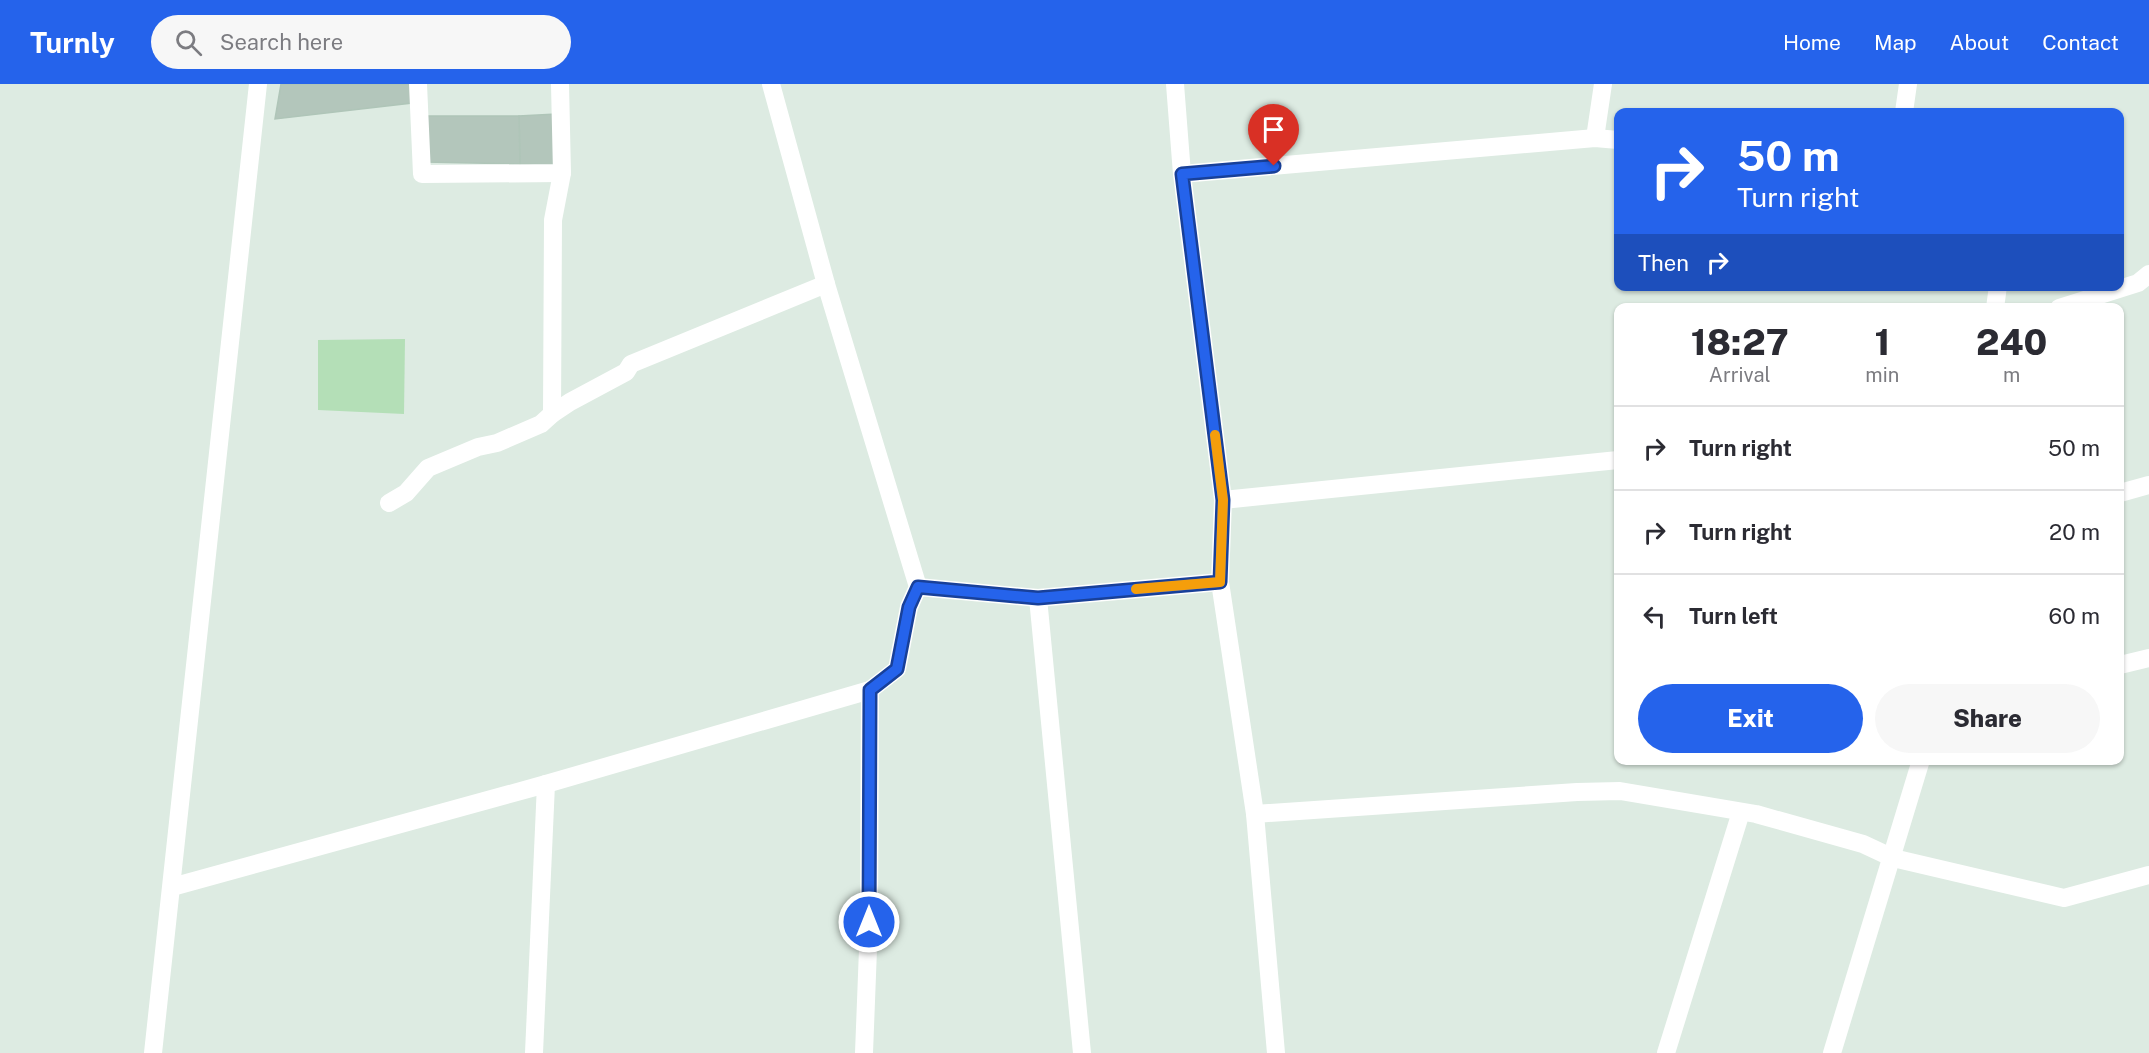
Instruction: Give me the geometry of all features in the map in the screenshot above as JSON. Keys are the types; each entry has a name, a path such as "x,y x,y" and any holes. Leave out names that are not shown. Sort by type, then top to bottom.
{"street":[{"path":"153,1053 258,84"},
{"path":"418,84 422,174 562,173"},
{"path":"552,414 553,220 562,173 560,84"},
{"path":"172,887 546,784 870,690 897,669 909,607 918,587 826,284 771,84"},
{"path":"1175,84 1182,174 1223,500 1220,582 1255,814 1276,1053"},
{"path":"1595,138 1603,84"},
{"path":"1905,108 1908,84"},
{"path":"1182,174 1595,138 1614,140"},
{"path":"2124,287 2138,283 2149,274"},
{"path":"389,503 406,493 428,468 541,424 552,414 600,384 626,372 631,364 826,284"},
{"path":"2075,303 2113,291"},
{"path":"1223,500 1614,460"},
{"path":"2124,492 2149,485"},
{"path":"918,587 1038,598 1220,582"},
{"path":"1038,598 1082,1053"},
{"path":"2124,664 2149,658"},
{"path":"864,1053 869,922 870,690"},
{"path":"1832,1053 1920,765"},
{"path":"534,1053 546,784"},
{"path":"1255,814 1620,791 1742,812 1863,844 1893,858 2064,898 2149,875"},
{"path":"1666,1053 1742,812"}],"green space":[{"path":"405,339 404,414 318,410 318,340"}],"building":[{"path":"281,84 410,84 412,103 275,119"},
{"path":"556,114 558,165 520,164 519,116"},
{"path":"427,116 519,116 520,164 425,162"}],"slow traffic":[{"path":"1136,589 1220,582 1223,500 1215,435"}],"route":[{"path":"869,922 870,690 897,669 909,607 918,587 1038,598 1220,582 1223,500 1182,174 1274,166"}]}
